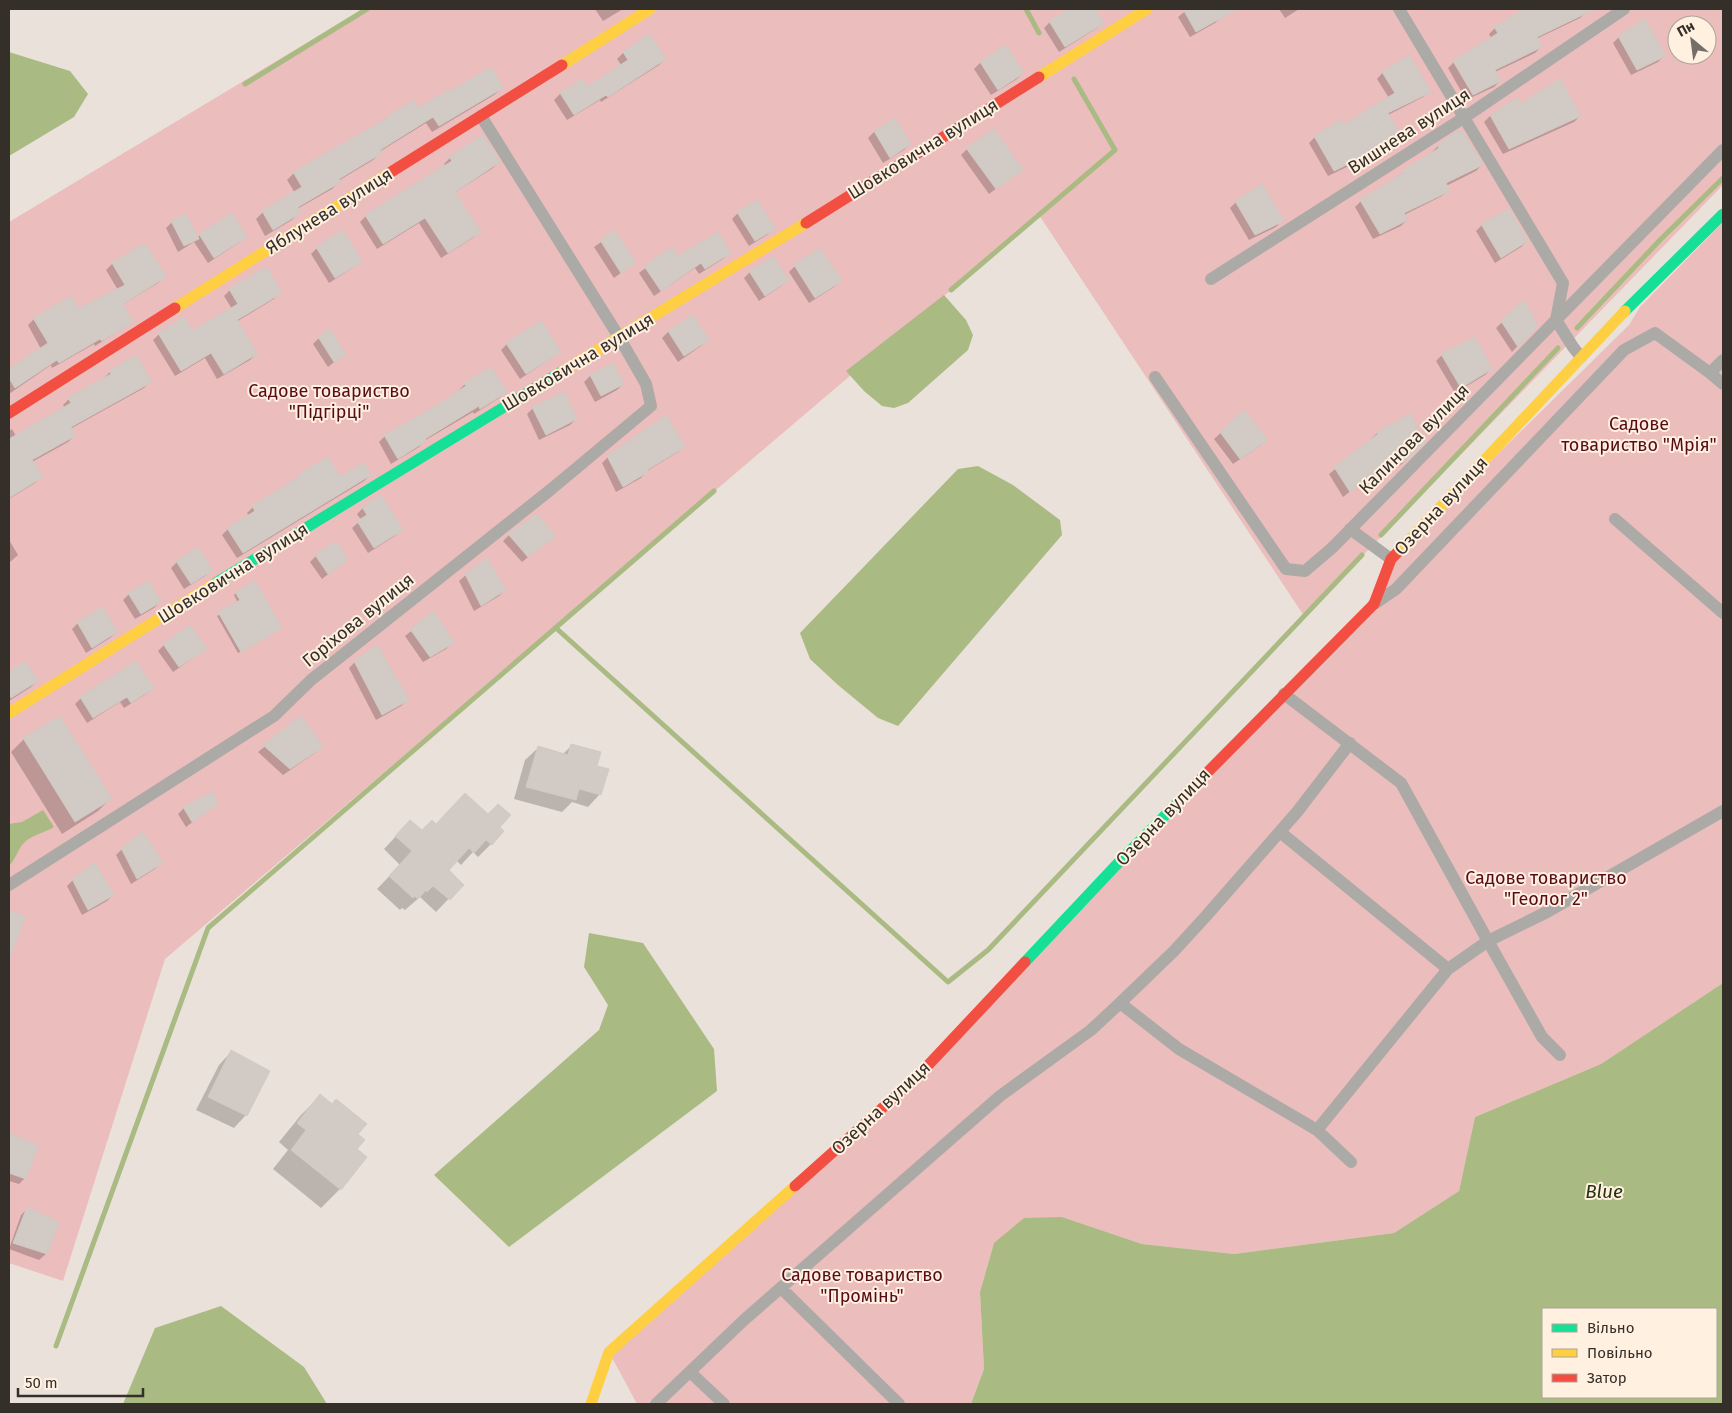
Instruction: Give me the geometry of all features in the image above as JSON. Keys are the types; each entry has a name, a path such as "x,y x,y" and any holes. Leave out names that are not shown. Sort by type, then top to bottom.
{"street":[{"name":"Яблунева вулиця","path":"9,413 650,9"},
{"name":"Шовковична вулиця","path":"9,713 219,581 813,219 1147,9"},
{"path":"1399,9 1563,283 1556,320 1572,348 1581,357"},
{"name":"Вишнева вулиця","path":"1211,279 1465,117 1624,9"},
{"path":"481,116 619,337"},
{"name":"Калинова вулиця","path":"1155,376 1286,569 1305,571 1350,530 1723,150"},
{"name":"Озерна вулиця","path":"591,1404 608,1352 918,1077 1120,861 1374,604 1392,559 1630,305 1723,214"},
{"path":"1374,604 1396,589 1624,350 1655,333 1723,384"},
{"name":"Горіхова вулиця","path":"9,885 274,716 311,680 549,491 651,406 646,384 619,337"},
{"path":"1710,373 1723,360"},
{"path":"1615,518 1723,613"},
{"path":"1350,530 1392,559"},
{"path":"1284,694 1401,783 1542,1037 1560,1055"},
{"path":"656,1404 781,1288 1000,1096 1092,1030 1174,951 1297,812 1350,743"},
{"path":"1317,1130 1448,969 1488,941 1547,912 1723,811"},
{"path":"1280,832 1448,969"},
{"path":"1120,1003 1179,1049 1225,1075 1285,1113 1317,1130 1351,1162"},
{"path":"781,1288 899,1404"},
{"path":"690,1372 724,1404"}],"green space":[{"name":"Садове товариство \"Підгірці\"","path":"363,9 1723,9 1723,185 1304,616 1039,215 165,959 63,1281 9,1263 9,222"},
{"path":"1723,222 1723,983 1601,1064 1475,1117 1459,1191 1394,1233 1234,1254 1142,1244 1062,1217 994,1243 980,1292 984,1369 971,1404 637,1404 609,1352 918,1077 1374,604 1391,559 1629,325 1640,307"}],"water":[{"path":"9,52 70,71 88,94 74,117 9,156"},
{"path":"944,295 966,320 973,335 968,350 908,403 894,408 882,406 864,391 846,371"},
{"path":"978,466 1013,485 1060,520 1062,535 898,726 878,718 810,659 800,633 958,469"},
{"path":"43,810 54,827 25,842 9,866 9,824 22,822"},
{"path":"589,933 643,943 714,1049 717,1091 509,1247 434,1175 599,1030 608,1005 584,967"},
{"name":"Blue","path":"1723,983 1723,1404 971,1404 984,1369 980,1292 994,1243 1024,1218 1062,1217 1142,1244 1234,1254 1394,1233 1459,1191 1475,1117 1601,1064"},
{"path":"221,1306 304,1367 327,1404 123,1404 155,1328"}],"building":[{"path":"1069,9 1096,9 1104,23 1065,47 1049,21"},
{"path":"1183,9 1237,9 1196,32"},
{"path":"1524,9 1595,9 1537,37 1542,47 1495,70 1501,81 1473,95 1453,61 1498,33 1494,27"},
{"path":"1645,19 1666,56 1637,70 1618,36"},
{"path":"649,34 666,59 608,97 606,95 574,115 560,93 582,79 587,87 628,60 623,52"},
{"path":"1006,45 1024,73 998,90 980,62"},
{"path":"1409,55 1431,92 1388,113 1402,138 1334,171 1314,136 1341,120 1344,124 1395,93 1382,72"},
{"path":"491,67 503,88 439,126 433,117 380,150 382,153 339,179 341,182 298,207 301,213 273,230 262,211 302,187 293,172 386,119 414,100 418,108"},
{"path":"1560,79 1581,116 1509,149 1490,115 1517,98 1520,104"},
{"path":"895,118 911,144 890,158 874,131"},
{"path":"994,129 1023,170 996,189 966,148"},
{"path":"1461,129 1483,165 1446,183 1450,191 1404,213 1408,220 1380,234 1360,200 1439,148 1437,145"},
{"path":"483,135 500,162 455,192 481,232 448,253 425,218 383,244 365,215 452,161 449,157"},
{"path":"1262,184 1284,221 1255,235 1235,201"},
{"path":"757,200 775,229 755,241 737,212"},
{"path":"1509,209 1528,241 1501,258 1481,224"},
{"path":"232,213 247,237 214,258 199,234"},
{"path":"186,214 199,239 184,246 171,221"},
{"path":"343,230 362,262 335,278 316,247"},
{"path":"615,230 636,263 621,273 600,240"},
{"path":"718,232 731,253 705,269 701,263 661,291 644,266 672,247 678,256"},
{"path":"145,243 166,277 123,304 133,322 102,341 100,339 59,363 57,360 15,388 9,378 9,369 48,343 33,318 71,296 78,309 125,285 112,263"},
{"path":"820,248 842,281 815,298 794,265"},
{"path":"773,257 789,280 765,296 749,271"},
{"path":"266,267 282,293 237,320 257,354 224,374 211,353 181,371 158,333 184,317 192,331 238,304 229,289"},
{"path":"1524,300 1538,326 1518,347 1501,321"},
{"path":"693,315 709,340 684,356 668,331"},
{"path":"541,321 561,352 526,374 506,343"},
{"path":"330,329 346,355 334,362 318,337"},
{"path":"1475,337 1492,369 1461,388 1441,354"},
{"path":"136,355 152,382 71,427 75,436 32,460 43,477 9,498 9,439 71,403 68,398 111,374 109,371"},
{"path":"613,363 624,384 601,396 590,375"},
{"path":"491,367 507,392 480,409 479,406 425,439 426,441 398,459 384,435 434,407 466,386 464,383"},
{"path":"564,392 577,419 546,435 532,407"},
{"path":"1244,410 1268,440 1240,459 1220,432"},
{"path":"1410,414 1425,442 1409,458 1396,466 1392,459 1350,492 1334,467 1378,434 1377,432"},
{"path":"666,415 685,447 623,487 607,456"},
{"path":"328,457 340,477 364,463 371,475 243,553 227,528 255,511 252,506"},
{"path":"381,495 403,530 374,548 357,521 367,515 362,507"},
{"path":"537,514 556,536 528,557 508,534"},
{"path":"336,541 348,560 328,574 315,555"},
{"path":"198,547 213,570 191,584 176,561"},
{"path":"487,558 506,590 481,606 465,574"},
{"path":"149,581 161,602 141,614 128,593"},
{"path":"255,581 282,628 241,652 218,612 240,600 235,592"},
{"path":"102,607 117,632 92,648 77,622"},
{"path":"434,611 454,643 430,657 410,629"},
{"path":"190,625 207,649 179,667 163,644"},
{"path":"377,645 409,700 382,715 354,661"},
{"path":"25,661 38,681 11,698 9,694 9,672"},
{"path":"136,661 154,688 131,703 127,697 93,718 80,697"},
{"path":"60,716 112,799 75,822 23,738"},
{"path":"301,716 323,747 290,769 263,745"},
{"path":"571,744 601,752 597,766 609,769 601,795 579,789 576,800 526,787 538,746 568,755"},
{"path":"212,792 218,804 192,822 183,807"},
{"path":"465,793 488,814 498,804 511,815 500,827 504,831 492,845 486,840 474,853 469,848 449,870 464,885 450,900 433,886 427,892 426,890 418,899 415,896 413,898 389,876 412,851 395,836 410,820 422,830 432,820 436,824"},
{"path":"143,832 163,863 137,879 121,848"},
{"path":"95,863 114,895 88,910 72,879"},
{"path":"9,910 25,917 10,957 9,957"},
{"path":"231,1050 270,1071 247,1116 208,1097"},
{"path":"320,1094 332,1104 336,1099 367,1124 358,1134 365,1140 357,1149 367,1157 341,1190 291,1150 306,1130 297,1123"},
{"path":"9,1133 38,1146 26,1179 9,1173"},
{"path":"27,1207 59,1222 47,1254 13,1243"}],"waterway":[{"path":"245,84 367,9"},
{"path":"1026,9 1039,33"},
{"path":"951,290 1115,150 1074,79"},
{"path":"1577,328 1660,240 1723,178"},
{"path":"1381,535 1558,348"},
{"path":"56,1346 208,928 714,491"},
{"path":"556,628 948,982 988,950 1362,555"}],"traffic: fast":[{"path":"1625,311 1723,214"},
{"path":"214,584 563,371"},
{"path":"1025,962 1185,795"}],"traffic: slow":[{"path":"562,65 650,9"},
{"path":"1039,77 1147,9"},
{"path":"175,308 391,172"},
{"path":"563,371 806,223"},
{"path":"1397,553 1625,311"},
{"path":"9,713 214,584"},
{"path":"591,1404 609,1352 795,1186"}],"traffic: jam":[{"path":"391,172 562,65"},
{"path":"806,223 1039,77"},
{"path":"9,413 175,308"},
{"path":"1185,795 1374,604 1391,559 1397,553"},
{"path":"795,1186 917,1077 1025,962"}],"park label":[{"name":"Садове товариство \"Мрія\"","path":"1639,434"},
{"name":"Садове товариство \"Геолог 2\"","path":"1546,888"},
{"name":"Садове товариство \"Промінь\"","path":"862,1285"}]}
